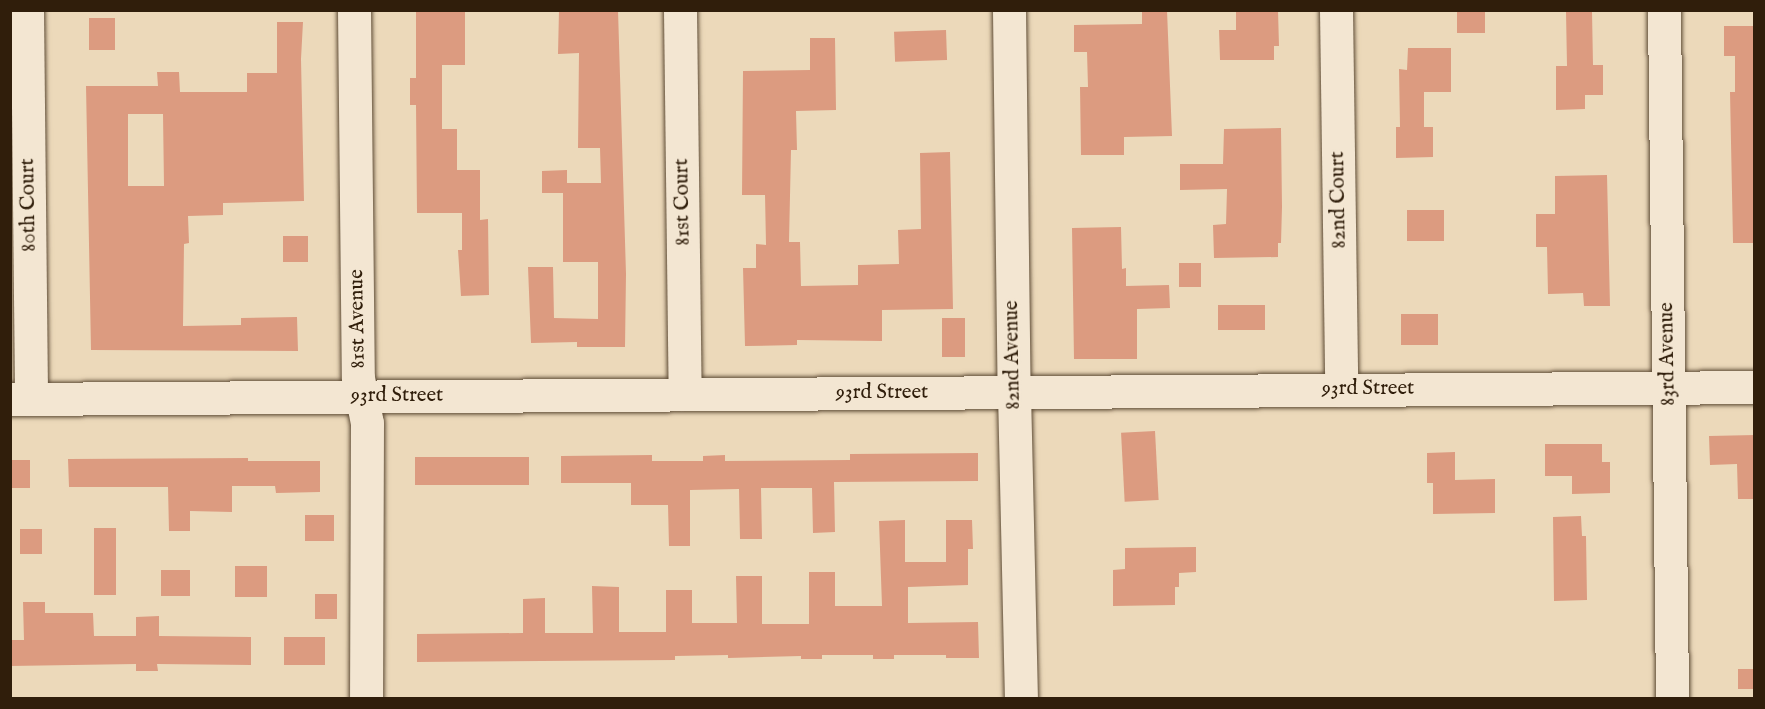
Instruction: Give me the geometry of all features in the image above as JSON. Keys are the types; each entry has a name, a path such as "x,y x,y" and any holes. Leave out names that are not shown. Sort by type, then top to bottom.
{"street":[{"name":"80th Court","path":"21,399 27,10"},
{"name":"81st Avenue","path":"354,10 358,378 366,423 366,699"},
{"name":"81st Court","path":"680,10 686,394"},
{"name":"82nd Avenue","path":"1009,10 1014,392 1022,699"},
{"name":"82nd Court","path":"1336,10 1341,390"},
{"name":"83rd Avenue","path":"1664,10 1672,699"},
{"name":"93rd Street","path":"21,399 1755,387"}],"building":[{"path":"416,10 465,10 465,65 442,65 442,129 457,129 457,170 480,170 480,220 488,219 489,295 461,296 458,250 462,250 462,213 417,213 416,105 410,105 410,78 416,78"},
{"path":"559,10 618,10 626,274 625,347 577,347 577,342 531,343 528,267 553,267 554,318 598,319 598,262 563,262 563,193 542,193 542,171 567,170 567,183 601,183 600,148 578,148 579,53 558,54"},
{"path":"1142,10 1167,10 1172,136 1124,137 1124,155 1081,155 1080,87 1088,87 1087,52 1074,52 1074,25 1142,24"},
{"path":"1236,10 1278,10 1279,46 1274,46 1274,60 1220,60 1219,30 1236,30"},
{"path":"1457,10 1485,10 1485,33 1457,33"},
{"path":"1592,11 1593,65 1603,65 1603,95 1585,95 1585,109 1556,110 1556,66 1567,66 1566,12"},
{"path":"89,18 115,18 115,50 89,50"},
{"path":"277,22 303,22 301,59 304,201 223,203 223,215 188,216 189,243 184,244 183,326 241,325 241,318 297,317 298,351 91,350 86,86 158,86 157,72 179,72 180,92 247,92 247,73 277,73","holes":["128,114 163,114 164,186 128,186"]},
{"path":"1724,26 1755,26 1755,243 1733,243 1730,92 1735,92 1735,56 1724,56"},
{"path":"946,30 947,60 895,62 894,32"},
{"path":"810,38 835,38 836,110 796,111 797,150 791,150 789,242 800,242 801,286 858,285 858,265 899,264 898,230 921,229 920,153 950,152 953,309 882,310 882,341 797,340 797,345 745,346 743,268 756,268 756,244 766,245 765,195 742,195 743,71 810,70"},
{"path":"1408,48 1451,48 1451,92 1424,92 1424,127 1433,127 1433,157 1396,158 1396,127 1400,127 1399,69 1407,70"},
{"path":"1281,128 1282,207 1281,243 1278,243 1278,257 1214,258 1213,225 1226,224 1227,189 1180,190 1180,164 1223,164 1224,129"},
{"path":"1607,175 1610,306 1584,306 1583,293 1548,294 1547,247 1536,247 1536,214 1555,214 1555,176"},
{"path":"1407,210 1444,210 1444,241 1407,241"},
{"path":"1121,227 1122,269 1126,268 1126,286 1169,285 1170,308 1137,309 1137,359 1074,359 1072,228"},
{"path":"283,236 308,236 308,262 283,262"},
{"path":"1179,263 1201,263 1201,287 1179,287"},
{"path":"1218,305 1265,305 1265,330 1218,330"},
{"path":"1401,314 1438,314 1438,345 1401,345"},
{"path":"942,318 965,318 965,357 942,357"},
{"path":"1155,431 1159,500 1125,502 1121,433"},
{"path":"1755,435 1755,499 1738,499 1737,464 1710,465 1709,436"},
{"path":"1545,444 1602,444 1602,462 1610,462 1610,493 1572,494 1572,476 1545,476"},
{"path":"1455,452 1455,480 1495,479 1495,513 1433,514 1433,483 1427,483 1427,453"},
{"path":"978,453 978,481 834,482 835,532 813,533 812,488 761,488 762,539 740,539 739,489 690,490 690,546 669,546 668,505 631,505 631,483 561,483 561,456 652,455 652,461 703,461 703,456 725,455 725,461 850,460 850,454"},
{"path":"415,457 529,457 529,485 415,485"},
{"path":"248,458 248,461 320,461 320,492 276,493 275,486 232,486 232,512 190,511 190,531 169,531 168,487 69,487 68,459"},
{"path":"10,460 30,460 30,488 10,488"},
{"path":"305,515 334,515 334,541 305,541"},
{"path":"1581,516 1582,536 1586,536 1587,600 1554,601 1553,517"},
{"path":"905,520 905,562 946,562 946,520 972,520 973,549 968,549 968,585 908,587 908,623 978,622 979,658 946,658 946,655 894,655 894,659 873,659 873,655 822,655 822,659 801,659 801,656 728,658 728,655 675,656 675,660 417,662 417,634 523,633 523,599 545,598 545,633 593,633 592,586 619,587 619,632 666,632 666,590 692,590 692,623 737,623 736,576 762,576 762,624 809,624 809,572 835,572 835,606 882,606 879,521"},
{"path":"94,528 116,528 116,595 94,595"},
{"path":"20,529 42,529 42,554 20,554"},
{"path":"1196,547 1196,572 1179,573 1179,587 1175,587 1175,605 1113,606 1113,570 1125,569 1125,548"},
{"path":"235,566 267,566 267,597 235,597"},
{"path":"161,570 190,570 190,596 161,596"},
{"path":"315,594 337,594 337,619 315,619"},
{"path":"23,602 45,602 45,613 93,613 94,636 136,636 136,617 159,616 159,636 251,637 251,665 157,664 158,671 136,671 136,664 10,666 10,640 24,640"},
{"path":"284,637 325,637 325,665 284,665"},
{"path":"1738,669 1754,669 1754,689 1738,689"}]}
